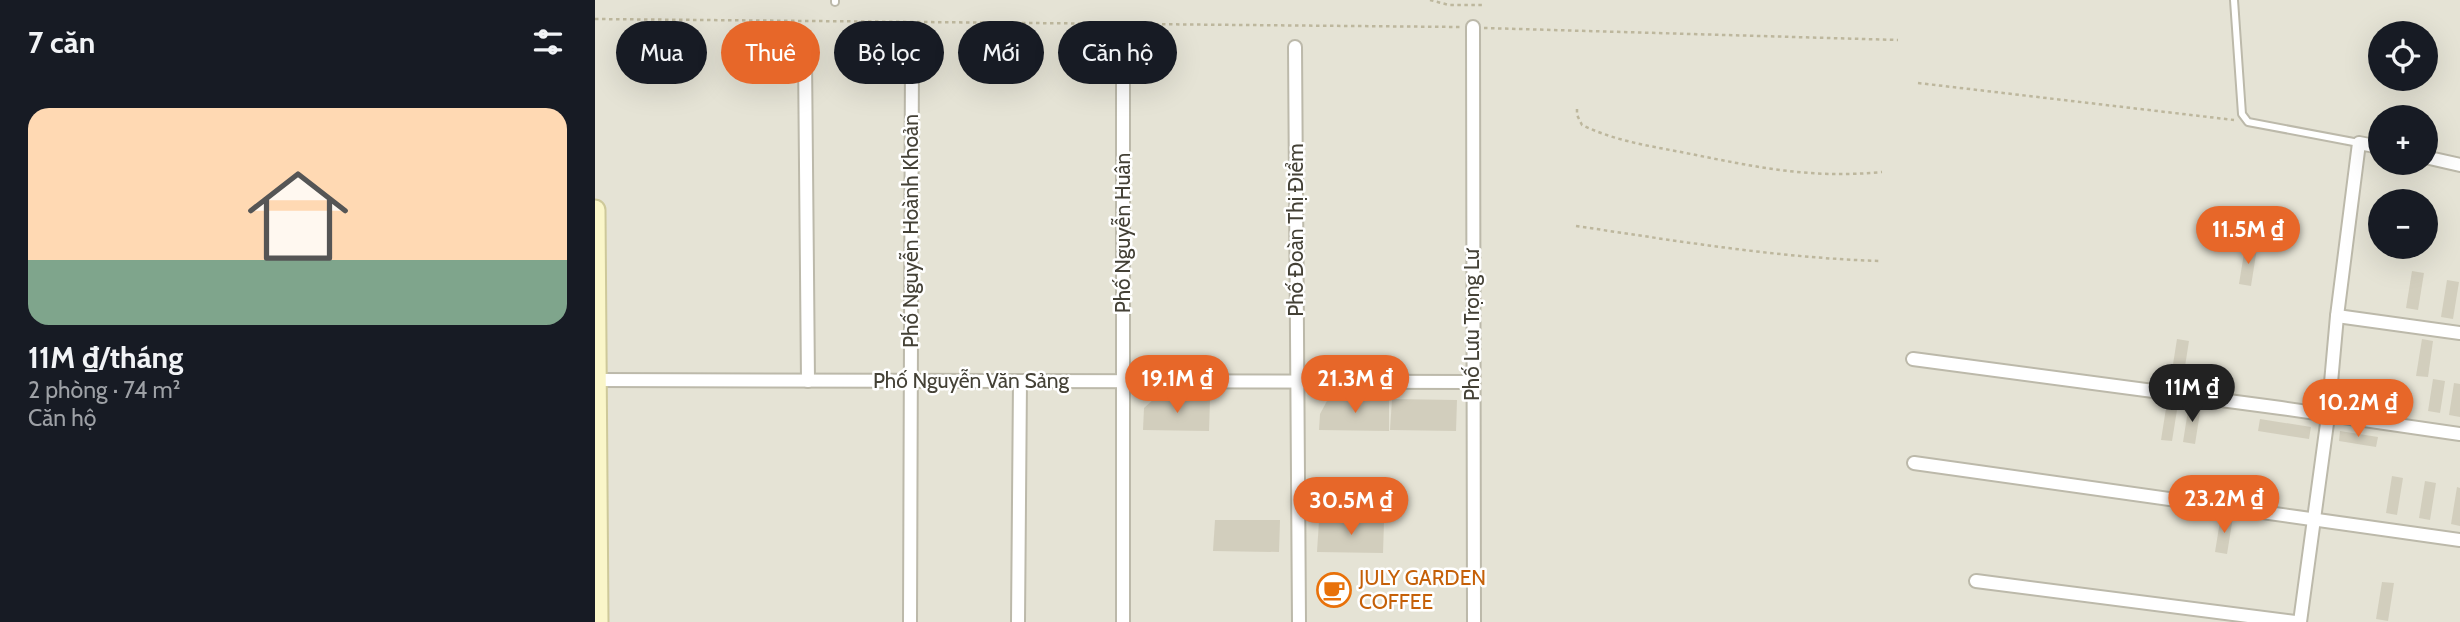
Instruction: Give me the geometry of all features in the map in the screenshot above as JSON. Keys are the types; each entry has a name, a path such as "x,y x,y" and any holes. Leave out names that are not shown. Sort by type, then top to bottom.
{"main road":[{"path":"595,210 598,622"}],"street":[{"name":"Phố Lưu Trọng Lư","path":"1473,27 1474,622"},
{"name":"Phố Đoàn Thị Điểm","path":"1295,47 1299,622"},
{"path":"805,84 808,380"},
{"name":"Phố Nguyễn Hoành Khoản","path":"910,622 912,84"},
{"name":"Phố Nguyễn Huân","path":"1123,84 1123,622"},
{"path":"1976,581 2297,622 2328,416 2358,142 2368,144"},
{"path":"2438,160 2460,165"},
{"path":"2337,316 2460,333"},
{"path":"1913,359 2460,434"},
{"name":"Phố Nguyễn Văn Sảng","path":"597,380 1472,382"},
{"path":"1018,622 1020,381"},
{"path":"1914,463 2460,540"}],"lane":[{"path":"2234,0 2242,114 2248,122 2358,142"}],"path":[{"path":"1430,0 1449,5 1482,5"},
{"path":"595,19 1473,27 1898,40"},
{"path":"1918,83 2248,122"},
{"path":"1577,109 1582,125 1624,141 1755,168 1805,174 1848,175 1882,172"},
{"path":"1576,226 1749,252 1814,259 1881,261"}],"shaded area":[{"path":"595,0 2460,0 2460,622 595,622"}],"building":[{"path":"2245,247 2257,248 2251,286 2239,284"},
{"path":"2412,271 2424,273 2418,310 2406,308"},
{"path":"2447,280 2459,282 2453,319 2441,317"},
{"path":"2177,339 2189,341 2183,379 2171,377"},
{"path":"2422,339 2433,341 2428,377 2416,376"},
{"path":"2433,379 2445,381 2440,413 2428,411"},
{"path":"2454,383 2460,384 2460,417 2449,415"},
{"path":"1154,399 1210,400 1209,431 1143,430 1144,408"},
{"path":"1328,399 1389,399 1389,431 1319,430 1320,414"},
{"path":"1392,399 1457,400 1456,431 1390,430"},
{"path":"2167,402 2178,404 2172,441 2161,440"},
{"path":"2189,404 2201,406 2195,444 2183,442"},
{"path":"2260,419 2311,427 2309,439 2258,431"},
{"path":"2340,431 2378,437 2376,447 2339,441"},
{"path":"2392,476 2403,478 2397,515 2386,513"},
{"path":"2425,481 2436,483 2430,520 2419,518"},
{"path":"2457,487 2460,488 2460,526 2451,524"},
{"path":"2221,515 2233,517 2227,554 2215,552"},
{"path":"1215,520 1280,520 1279,552 1213,551"},
{"path":"1319,521 1384,521 1383,553 1317,552"},
{"path":"2382,582 2394,583 2388,621 2376,619"}],"place":[{"name":"JULY GARDEN COFFEE","path":"1334,590"}]}
